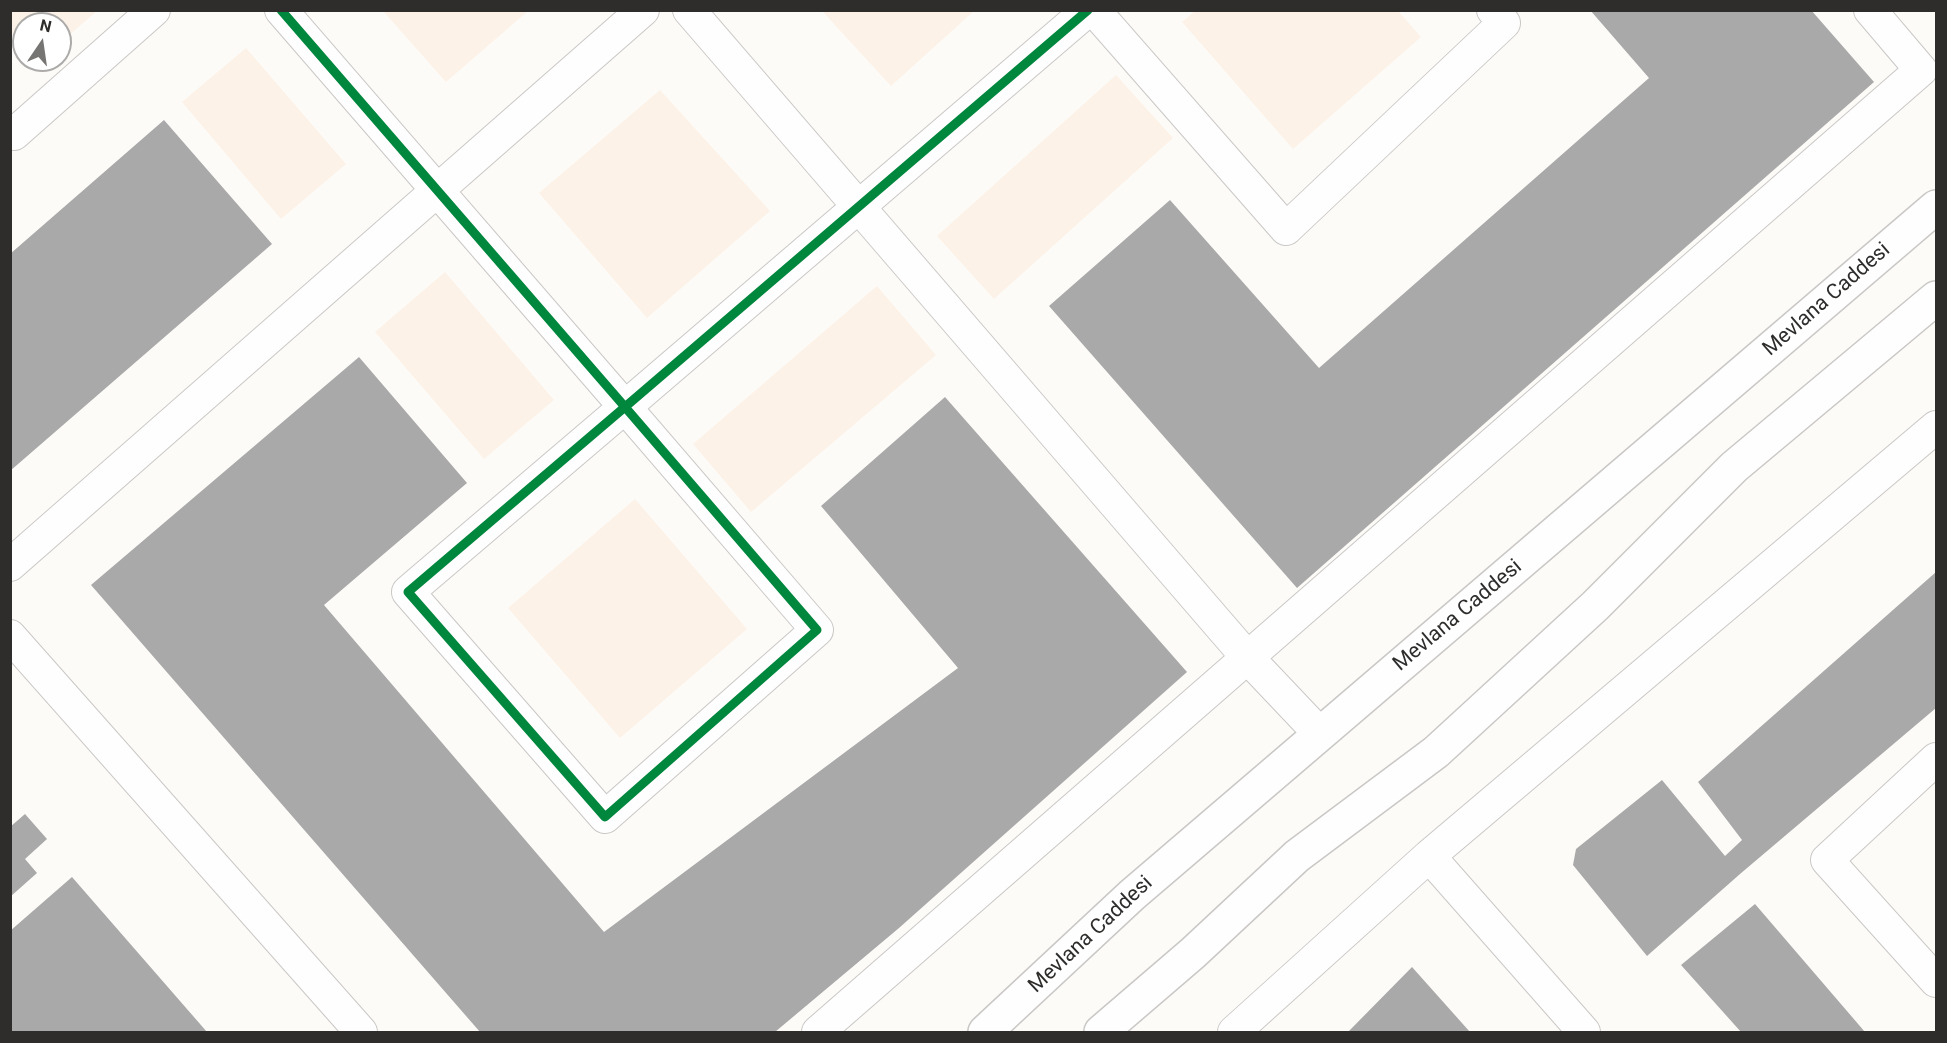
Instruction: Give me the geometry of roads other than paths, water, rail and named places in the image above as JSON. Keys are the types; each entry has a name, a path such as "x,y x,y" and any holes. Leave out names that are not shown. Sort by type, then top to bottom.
{"main road":[{"name":"Mevlana Caddesi","path":"985,1032 1132,895 1936,207"},
{"path":"1101,1032 1193,953 1297,856 1436,752 1595,606 1734,467 1936,298"}],"street":[{"path":"10,130 14,134 154,10"},
{"path":"281,10 625,407 817,630 605,817 408,592 625,407 859,207 1088,10"},
{"path":"10,565 643,10"},
{"path":"689,10 1247,657 1320,734"},
{"path":"1094,10 1286,229 1504,23 1493,10"},
{"path":"818,1032 1921,70 1870,10"},
{"path":"1234,1032 1429,856 1936,427"},
{"path":"10,636 361,1032"},
{"path":"1936,759 1827,860 1936,981"},
{"path":"1429,856 1584,1032"}]}
